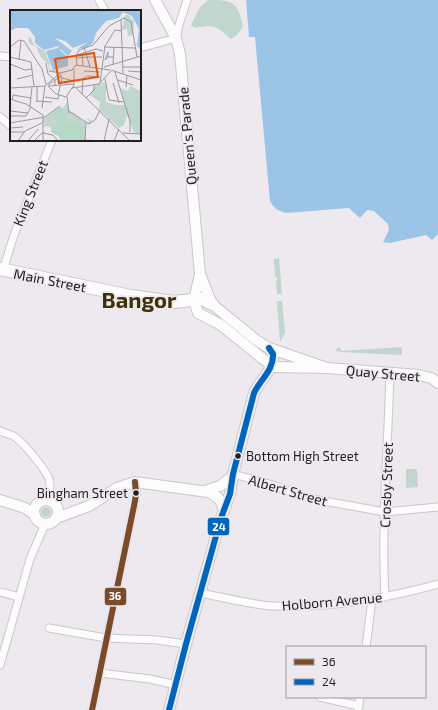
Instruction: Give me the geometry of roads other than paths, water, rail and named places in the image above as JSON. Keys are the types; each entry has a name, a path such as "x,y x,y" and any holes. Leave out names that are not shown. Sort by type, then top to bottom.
{"main road":[{"path":"154,0 176,38"},
{"name":"Queen's Parade","path":"176,38 180,54 200,274"},
{"name":"Main Street","path":"2,270 157,300 174,302 202,300 212,304"},
{"path":"200,274 194,300 198,314 221,325 272,366 285,368 327,368"},
{"path":"200,274 212,304 242,330 269,348 327,368"},
{"path":"169,710 186,644 230,494 233,475 254,394 260,381 272,366 273,354 269,348"},
{"name":"Quay Street","path":"327,368 425,376 438,383"},
{"path":"203,491 220,486 233,475"},
{"path":"0,500 25,508 35,516 39,522 45,524 56,518 89,506 117,488 135,482 203,491 217,496 224,511"},
{"path":"35,516 34,512 37,505 42,501 48,501 55,504 57,508 56,518"}],"street":[{"path":"99,0 104,10"},
{"name":"Queen's Parade","path":"176,38 187,0"},
{"path":"141,48 176,38"},
{"path":"0,56 10,57"},
{"path":"0,117 10,125"},
{"name":"King Street","path":"2,270 14,235 52,141"},
{"name":"Crosby Street","path":"385,597 385,512 390,373"},
{"path":"0,431 15,437 20,441 44,471 48,477 50,485 48,501"},
{"name":"Albert Street","path":"233,475 268,483 313,499 385,512 438,507"},
{"path":"92,710 135,501 135,482"},
{"path":"0,665 34,548 45,524"},
{"name":"Holborn Avenue","path":"201,593 243,603 278,606 317,605 404,594 438,584"},
{"path":"0,592 19,597"},
{"path":"366,646 372,599"},
{"path":"49,628 106,638 157,640 186,644"},
{"path":"100,673 160,681 176,685"},
{"path":"323,698 358,708 360,698"}],"water":[{"path":"246,0 438,0 438,234 432,240 426,235 390,243 383,242 389,230 388,224 374,211 367,210 360,218 349,208 286,213 273,206 270,201 255,37 249,37"}],"place":[{"name":"Bottom High Street","path":"238,456"},
{"name":"Bingham Street","path":"136,493"}],"district":[{"name":"Bangor","path":"139,299"}]}
